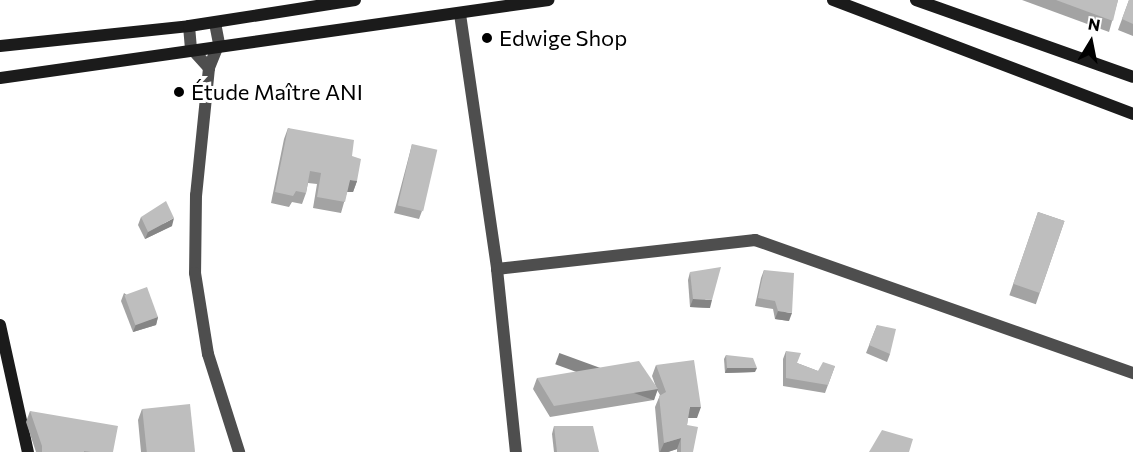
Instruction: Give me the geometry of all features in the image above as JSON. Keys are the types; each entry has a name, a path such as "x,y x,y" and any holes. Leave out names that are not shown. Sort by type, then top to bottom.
{"street":[{"path":"0,46 214,23 355,0"},
{"path":"0,78 217,44 460,14 548,0"},
{"path":"833,0 1133,114"},
{"path":"922,1 1133,77"},
{"path":"460,14 497,269 516,452"},
{"path":"214,23 217,44 209,68 193,230 195,273 208,354 239,452"},
{"path":"189,26 191,48 209,68"},
{"path":"497,269 754,240 1133,374"},
{"path":"0,325 28,452"}],"building":[{"path":"1056,0 1118,0 1113,21"},
{"path":"1129,0 1133,0 1133,24 1122,19"},
{"path":"288,128 354,140 352,156 361,159 357,181 350,180 345,202 317,197 321,173 310,171 306,193 296,191 293,196 275,192"},
{"path":"412,144 437,150 423,211 398,205"},
{"path":"166,201 174,218 148,232 141,217"},
{"path":"1038,212 1064,221 1040,293 1013,284"},
{"path":"721,267 712,300 693,299 690,272"},
{"path":"764,270 794,273 792,313 778,311 775,301 758,298"},
{"path":"147,287 158,317 135,325 124,295"},
{"path":"877,325 896,329 890,354 869,345"},
{"path":"786,351 801,353 797,363 818,371 823,362 835,366 828,385 786,378"},
{"path":"726,355 753,358 757,368 727,368"},
{"path":"694,360 701,407 690,407 687,425 698,427 693,452 681,452 681,438 664,443 659,396 666,392 656,365"},
{"path":"639,361 658,389 554,406 537,378"},
{"path":"190,404 195,452 147,452 142,409"},
{"path":"30,411 118,426 113,452 42,452"},
{"path":"554,426 593,426 599,452 557,452"},
{"path":"882,430 913,439 909,452 869,452"}],"place":[{"name":"Edwige Shop","path":"487,38"},
{"name":"Étude Maître ANI","path":"179,92"}]}
